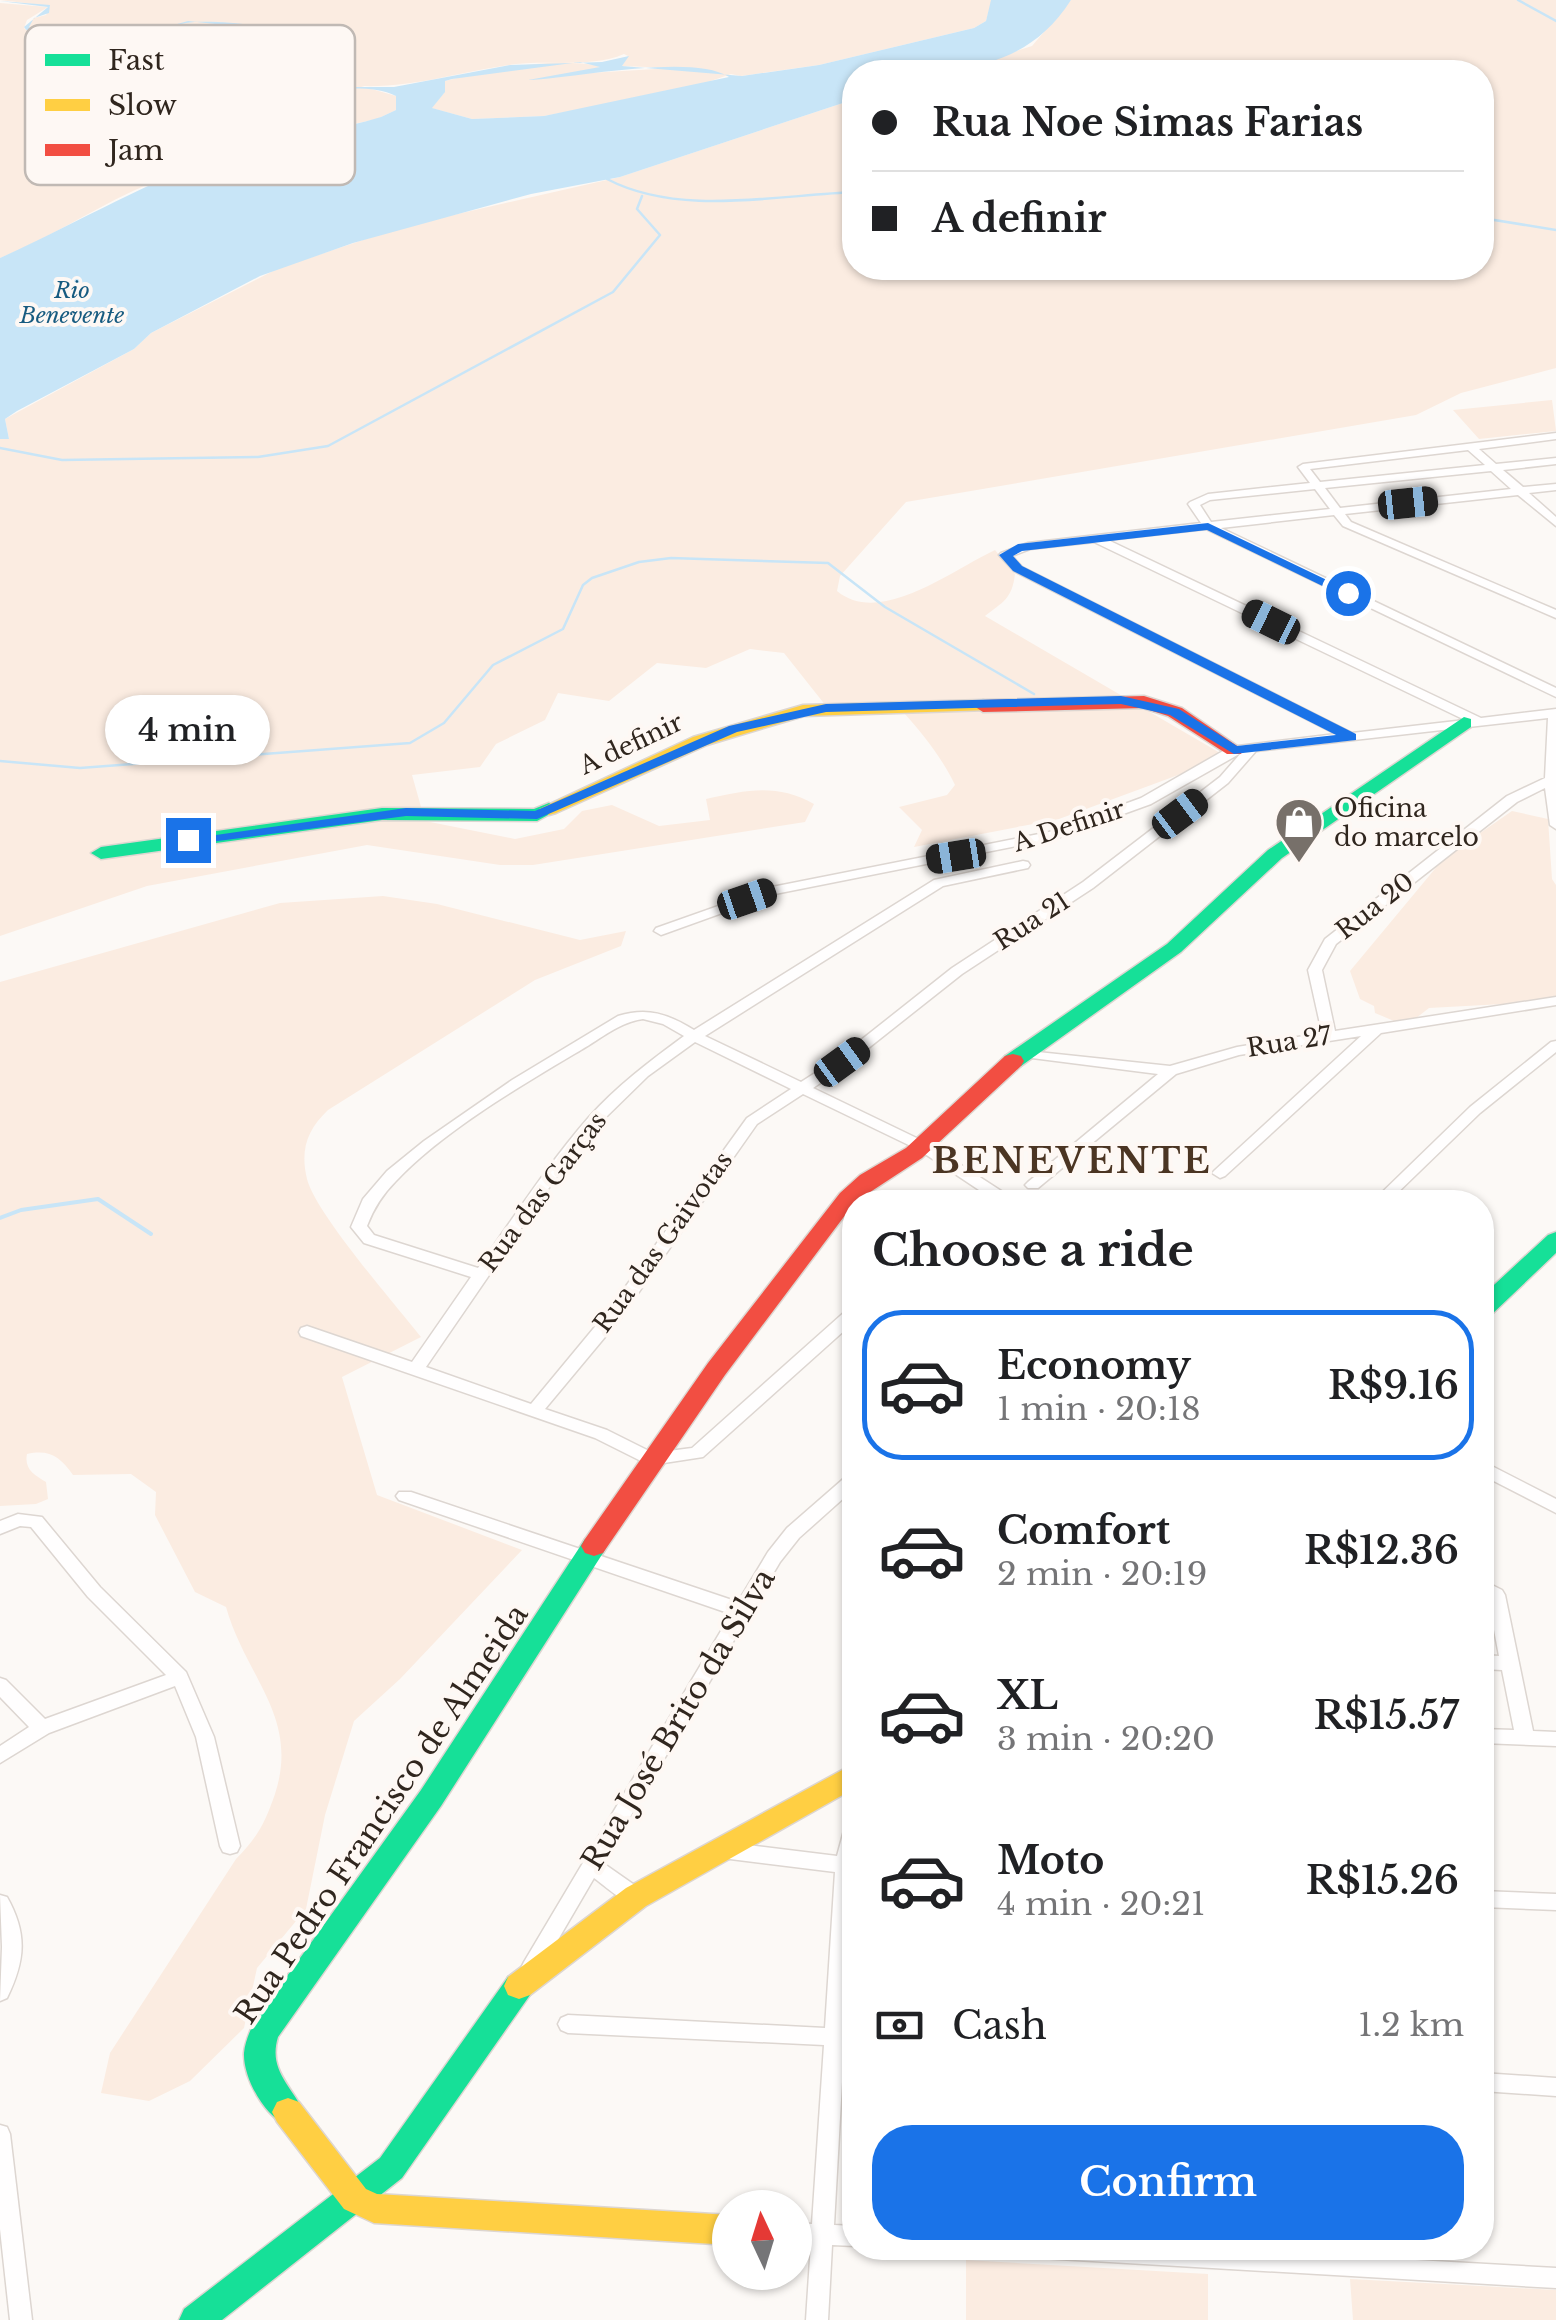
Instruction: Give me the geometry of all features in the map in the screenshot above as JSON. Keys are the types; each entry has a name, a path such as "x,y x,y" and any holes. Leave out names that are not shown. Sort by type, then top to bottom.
{"street":[{"path":"1556,436 1306,464 1304,471 1333,511 1354,527 1556,614"},
{"path":"1470,446 1556,523"},
{"path":"1556,461 1208,497 1194,504 1208,526 1556,693"},
{"path":"1352,737 1018,569 1006,555 1018,547 1556,487"},
{"path":"1098,540 1472,722"},
{"name":"A definir","path":"101,853 382,814 537,815 733,728 826,708 1144,702 1174,712 1244,749"},
{"path":"1244,749 1555,714 1551,780 1556,825"},
{"path":"924,1147 932,1134 1024,1053 1174,948 1274,854 1472,722"},
{"name":"A Definir","path":"661,931 772,891 1052,835 1146,801 1244,749"},
{"name":"Rua 21","path":"804,1087 866,1045 957,971 1088,885 1224,780 1244,749"},
{"name":"Rua 20","path":"1329,1035 1315,970 1330,942 1512,798 1551,780"},
{"name":"Rua das Garças","path":"416,1370 480,1275 596,1119 643,1072 940,883 1023,865"},
{"name":"Rua 27","path":"1024,1053 1171,1071 1237,1050 1556,1001"},
{"path":"480,1275 369,1239 358,1228 361,1211 397,1172 510,1085 623,1019 654,1013 924,1147 989,1190"},
{"path":"1220,1173 1375,1031"},
{"path":"1392,1190 1475,1110 1556,1045"},
{"path":"1033,1185 1171,1071"},
{"name":"Rua das Gaivotas","path":"534,1411 614,1315 742,1132 804,1087"},
{"name":"Rua Pedro Francisco de Almeida","path":"855,1190 862,1182 924,1147"},
{"name":"Rua Pedro Francisco de Almeida","path":"355,2199 261,2076 257,2048 332,1933 431,1798 651,1459 842,1205"},
{"path":"1494,1299 1556,1240"},
{"path":"307,1332 600,1434 651,1459 697,1453 842,1324"},
{"path":"1494,1474 1556,1507"},
{"name":"Rua José Brito da Silva","path":"524,1979 704,1678 740,1610 793,1534 842,1490"},
{"path":"405,1496 740,1610"},
{"path":"0,1528 18,1520 36,1521 94,1592 180,1677 205,1738 230,1846"},
{"path":"1494,1593 1524,1738"},
{"path":"1494,1663 1510,1664"},
{"path":"0,1756 42,1728 180,1677"},
{"path":"0,1686 42,1728"},
{"path":"1494,1737 1556,1739"},
{"path":"196,2320 355,2199 410,2146 524,1979 636,1897 842,1781"},
{"path":"718,1850 842,1864"},
{"path":"591,1864 636,1897"},
{"path":"1494,1899 1556,1902"},
{"path":"0,1903 12,1930 14,1948 0,1992"},
{"path":"568,2024 842,2037"},
{"path":"817,2320 822,2234 842,2070"},
{"path":"1494,2083 1556,2087"},
{"path":"0,2134 6,2243 21,2320"},
{"path":"355,2199 406,2213 712,2229"},
{"path":"812,2234 842,2235"},
{"path":"1247,2260 1556,2278"}],"shaded area":[{"path":"0,0 991,0 986,21 974,28 819,65 741,76 731,74 685,90 544,116 472,119 431,108 444,93 445,81 539,63 516,64 419,82 361,86 396,96 396,110 355,124 355,25 29,25 34,18 46,15 50,6","holes":["628,56 622,66 672,68 589,73 601,66 563,63"]},
{"path":"1071,0 1556,0 1556,368 1461,393 1416,415 906,502 840,576 837,591 854,600 874,603 916,592 995,550 1015,574 1014,582 1009,595 985,616 1227,757 1059,819 914,847 922,830 899,807 947,795 955,785 918,729 903,712 826,706 784,653 750,649 706,668 657,663 609,701 558,693 545,720 496,744 480,767 412,775 425,821 515,839 564,829 582,811 612,805 659,826 710,820 706,799 761,790 787,793 814,804 805,822 533,865 500,865 367,845 147,886 0,936 0,439 9,439 5,419 134,349 151,333 279,268 405,226 620,177 842,103 842,280 1494,280 1494,60 988,60 1032,46"},
{"path":"0,3 48,7 27,20 25,185 147,185 0,258"},
{"path":"1552,400 1556,431 1479,439 1453,410"},
{"path":"1512,811 1548,819 1552,879 1556,885 1556,1001 1429,1008 1406,1026 1375,1013 1374,1006 1360,999 1350,971 1444,858"},
{"path":"383,896 437,904 580,940 626,931 621,946 535,980 328,1110 310,1133 305,1150 307,1179 325,1214 421,1337 342,1377 377,1495 522,1550 400,1679 354,1721 325,1815 306,1909 257,1968 244,2028 190,2081 149,2101 101,2093 110,2053 264,1822 281,1767 281,1742 276,1720 226,1607 195,1592 155,1515 156,1492 131,1474 73,1475 54,1456 35,1453 27,1454 27,1464 46,1482 48,1499 36,1504 0,1506 0,982 280,903"},
{"path":"966,2260 1208,2274 1208,2320 966,2320"},
{"path":"1350,2279 1556,2290 1556,2320 1353,2320"}],"water":[{"name":"Rio Benevente","path":"991,0 1071,0 1051,26 1028,45 1003,57 842,60 842,103 620,177 531,194 353,243 260,276 151,333 134,349 17,411 5,419 9,439 0,439 0,258 152,185 355,185 355,124 396,110 396,96 355,87 394,87 510,65 573,63 445,81 445,92 432,108 472,119 544,116 729,77 722,74 742,76 819,65 974,28 986,21"},
{"path":"0,1 50,5 49,13 35,18 48,7"},
{"path":"197,22 231,23 249,25"},
{"path":"629,56 622,66 647,68 528,80 600,67 583,63"}],"waterway":[{"path":"1518,0 1556,21"},
{"path":"607,179 635,191 697,201 842,193"},
{"path":"0,448 62,460 258,457 328,446 613,292 660,235 637,209 642,196"},
{"path":"1494,220 1556,230"},
{"path":"0,761 80,768 410,743 444,723 493,665 563,629 583,585 592,578 639,562 671,558 828,563 885,607 1034,694"},
{"path":"0,1218 21,1210 98,1199 151,1234"}],"traffic: fast":[{"path":"1013,1061 1174,948 1275,854 1464,723"},
{"path":"101,853 382,814 537,815 549,809"},
{"path":"1494,1299 1556,1240"},
{"path":"288,2112 260,2064 265,2031 431,1798 594,1546"},
{"path":"196,2320 391,2168 519,1986"}],"traffic: slow":[{"path":"549,809 700,741 803,711 983,706"},
{"path":"519,1986 636,1897 842,1781"},
{"path":"288,2112 355,2199 374,2208 712,2229"}],"traffic: jam":[{"path":"983,706 1144,702 1175,712 1234,750"},
{"path":"855,1190 914,1153 1013,1061"},
{"path":"594,1546 716,1369 842,1206"}],"place":[{"name":"Oficina do marcelo","path":"1299,864"}],"district":[{"name":"BENEVENTE","path":"1072,1160"}],"route":[{"path":"188,840 406,812 537,815 733,728 826,708 1121,700 1144,702 1174,712 1234,750 1352,737 1018,569 1006,555 1018,547 1208,526 1348,593"}]}
